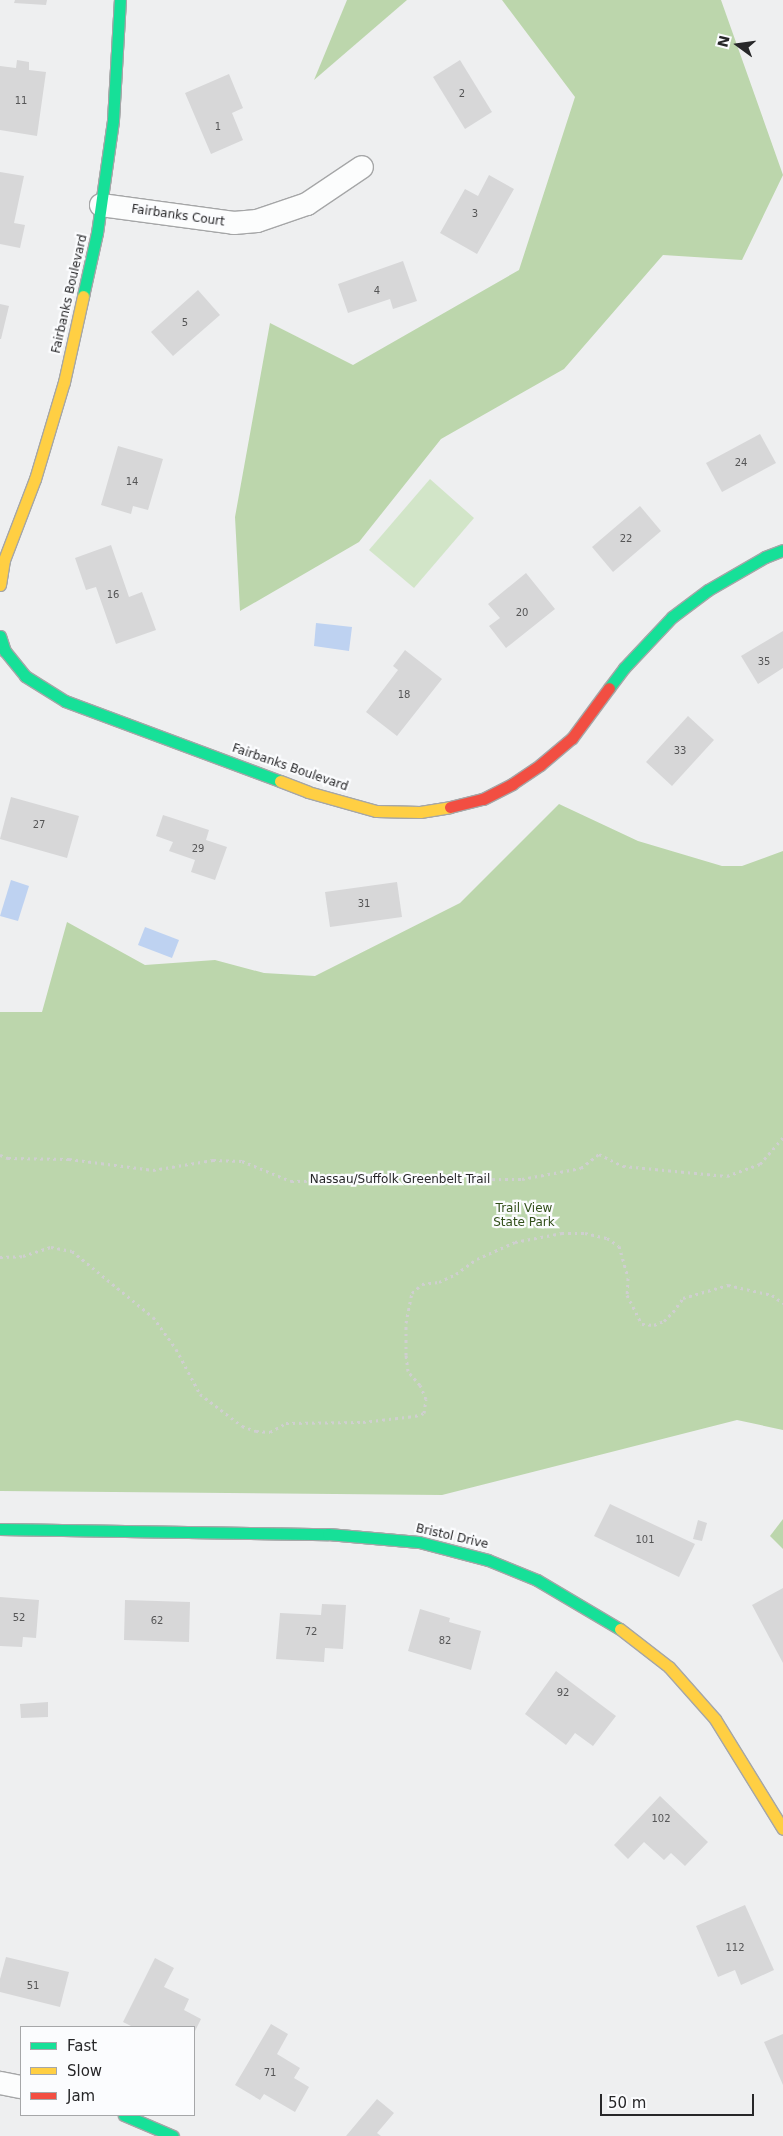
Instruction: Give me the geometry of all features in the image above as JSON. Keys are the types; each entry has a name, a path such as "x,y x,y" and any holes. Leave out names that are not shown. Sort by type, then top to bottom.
{"street":[{"name":"Fairbanks Boulevard","path":"0,585 4,560 35,479 64,382 97,233 113,120 120,0"},
{"name":"Fairbanks Court","path":"101,204 234,223 257,221 307,204 362,167"},
{"name":"Fairbanks Boulevard","path":"0,636 5,650 25,676 65,701 308,792 376,811 420,812 462,805 482,799 512,784 540,765 572,738 624,668 672,618 708,590 765,557 783,550"},
{"name":"Bristol Drive","path":"0,1529 328,1534 419,1542 488,1560 537,1580 614,1624 669,1667 715,1719 783,1829"},
{"path":"0,2083 20,2087"},
{"path":"126,2116 173,2136"}],"path":[{"name":"Nassau/Suffolk Greenbelt Trail","path":"0,1156 8,1158 69,1159 153,1170 213,1160 242,1161 292,1181 522,1179 581,1168 599,1154 623,1166 727,1176 760,1164 783,1138"},
{"path":"0,1257 23,1256 51,1247 72,1251 153,1316 176,1349 200,1394 242,1426 256,1431 270,1432 286,1423 363,1422 415,1416 424,1413 426,1399 420,1385 408,1371 406,1355 406,1322 412,1293 422,1284 439,1282 456,1274 484,1255 515,1242 562,1233 585,1233 607,1238 618,1246 628,1278 627,1295 642,1324 654,1325 664,1321 673,1312 682,1298 728,1286 772,1294 783,1303"}],"green space":[{"path":"347,0 407,0 314,80"},
{"path":"502,0 721,0 783,175 742,260 663,255 564,369 441,439 359,542 240,611 235,517 270,323 353,365 519,270 575,97"},
{"path":"430,479 474,518 414,588 369,550"},
{"name":"Trail View State Park","path":"559,804 638,841 722,866 742,866 783,851 783,1430 737,1420 442,1495 0,1491 0,1012 42,1012 67,922 145,965 215,960 264,973 315,976 460,903"},
{"path":"783,1519 783,1549 770,1536"}],"water":[{"path":"316,623 352,627 349,651 314,646"},
{"path":"11,880 29,886 18,921 0,916"},
{"path":"145,927 179,940 172,958 138,945"}],"building":[{"path":"15,0 47,0 46,5 14,3"},
{"path":"17,60 29,62 29,70 46,72 37,136 0,130 0,66 16,68"},
{"path":"460,60 492,112 465,129 433,77"},
{"path":"229,74 243,108 232,113 243,140 211,154 185,93"},
{"path":"0,172 24,176 14,223 25,225 20,248 0,244"},
{"path":"489,175 514,189 477,254 440,233 465,189 478,196"},
{"path":"403,261 417,301 393,309 390,299 348,313 338,284"},
{"path":"198,290 220,315 173,356 151,332"},
{"path":"0,304 9,306 1,339 0,339"},
{"path":"760,434 776,463 722,492 706,463"},
{"path":"118,446 163,459 148,510 133,506 131,514 101,505"},
{"path":"640,506 661,531 613,572 592,547"},
{"path":"111,545 129,597 142,592 156,630 116,644 96,587 86,590 75,558"},
{"path":"526,573 555,609 506,648 489,626 500,618 488,604"},
{"path":"783,631 783,668 758,684 741,656"},
{"path":"405,650 442,679 397,736 366,712 398,670 393,666"},
{"path":"688,716 714,740 672,786 646,762"},
{"path":"11,797 79,816 67,858 0,839"},
{"path":"163,815 209,830 206,840 227,847 215,880 191,872 195,860 169,851 173,842 156,836"},
{"path":"397,882 402,917 330,927 325,892"},
{"path":"610,1504 695,1544 679,1577 594,1536"},
{"path":"698,1520 707,1523 702,1541 693,1539"},
{"path":"783,1588 783,1663 752,1605"},
{"path":"0,1597 39,1600 36,1638 23,1637 22,1647 0,1646"},
{"path":"125,1600 190,1602 189,1642 124,1640"},
{"path":"322,1604 346,1605 343,1649 325,1648 324,1662 276,1659 280,1613 321,1615"},
{"path":"420,1609 450,1618 449,1622 481,1631 471,1670 408,1651"},
{"path":"556,1671 616,1716 593,1746 575,1733 566,1745 525,1714"},
{"path":"48,1702 48,1717 21,1718 20,1704"},
{"path":"660,1796 708,1842 685,1866 671,1853 664,1860 644,1842 628,1859 614,1845"},
{"path":"745,1905 774,1970 741,1985 735,1970 718,1977 696,1926"},
{"path":"6,1957 69,1972 60,2007 0,1992 0,1979"},
{"path":"155,1958 174,1968 164,1987 189,1999 184,2010 201,2019 195,2031 195,2026 131,2026 123,2022"},
{"path":"271,2024 288,2034 277,2054 300,2068 294,2078 309,2087 295,2112 264,2094 260,2100 235,2085"},
{"path":"783,2034 783,2085 764,2042"},
{"path":"377,2099 394,2113 377,2133 381,2136 346,2136"}],"traffic: fast":[{"path":"83,296 97,233 113,120 120,0"},
{"path":"609,688 624,668 672,617 708,590 765,557 783,550"},
{"path":"0,636 5,651 25,676 65,701 280,781"},
{"path":"0,1529 328,1534 419,1542 488,1560 537,1580 620,1629"},
{"path":"126,2116 173,2136"}],"traffic: slow":[{"path":"0,585 4,560 35,479 64,382 83,296"},
{"path":"280,781 308,792 376,811 420,812 450,807"},
{"path":"620,1629 669,1667 715,1719 783,1829"}],"traffic: jam":[{"path":"450,807 483,799 512,784 540,765 572,738 609,688"}]}
